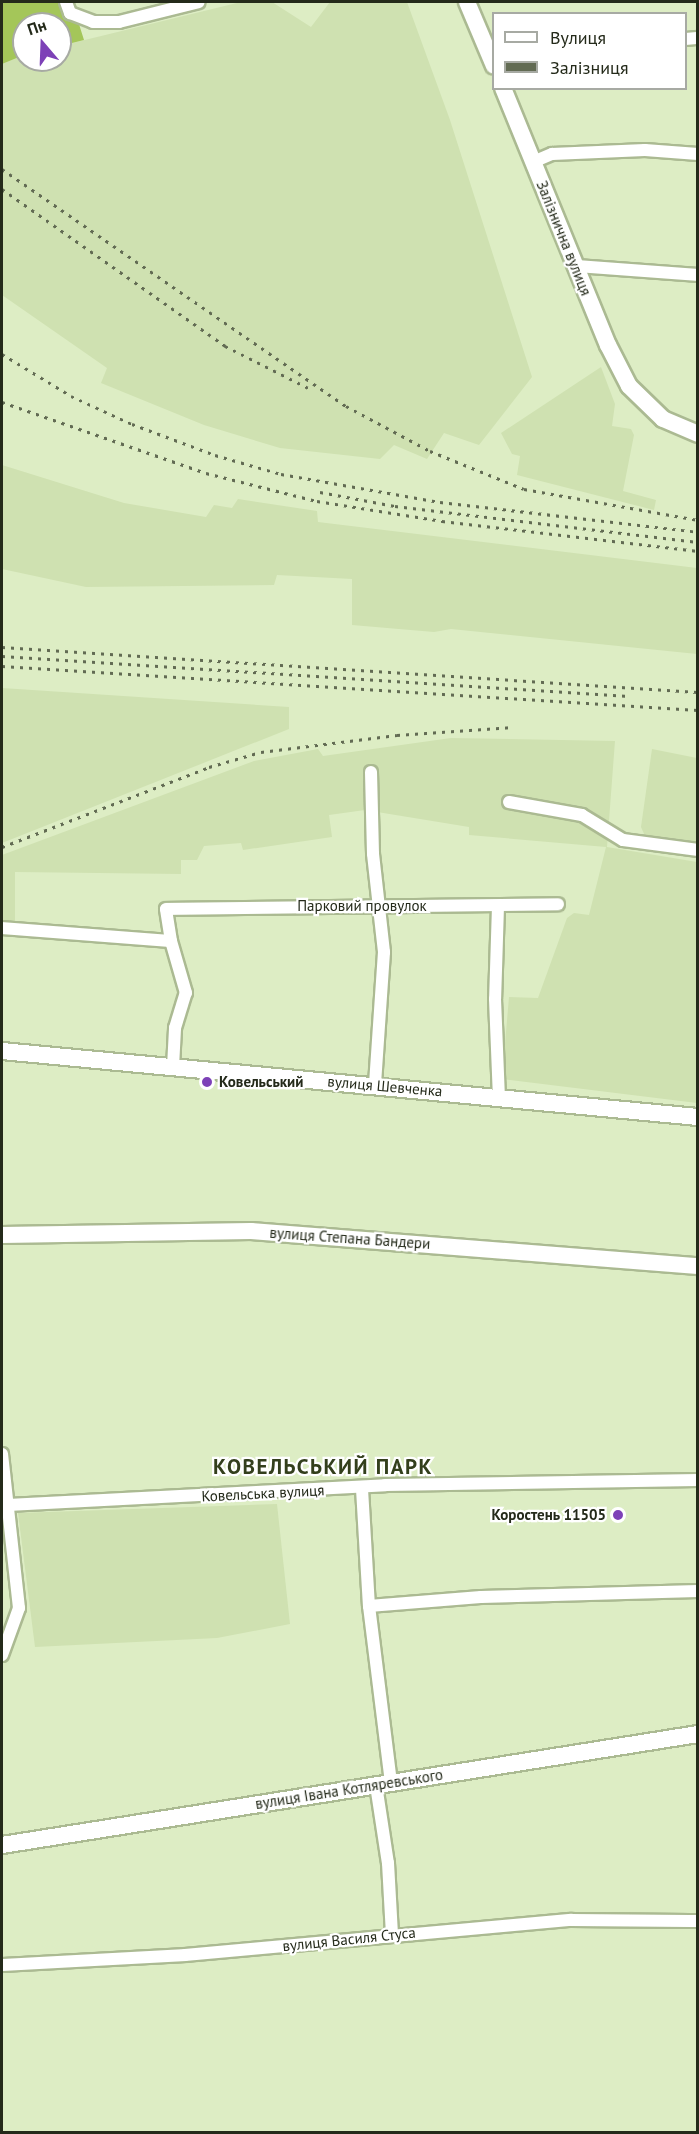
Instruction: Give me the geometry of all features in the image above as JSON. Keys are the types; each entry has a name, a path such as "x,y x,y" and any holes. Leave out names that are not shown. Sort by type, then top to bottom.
{"street":[{"path":"66,2 70,13 93,22 119,22 199,2"},
{"path":"467,2 490,49"},
{"name":"Залізнична вулиця","path":"504,90 576,266 629,386 663,419 698,434"},
{"path":"533,162 552,154 645,150 698,154"},
{"path":"576,266 698,275"},
{"path":"371,772 373,854 384,952 375,1085"},
{"path":"509,802 582,815 623,840 698,850"},
{"name":"Парковий провулок","path":"171,941 166,909 558,904"},
{"path":"498,906 495,999 499,1097"},
{"path":"2,928 171,941 186,993 175,1028 173,1067"},
{"name":"вулиця Шевченка","path":"2,1051 698,1117"},
{"name":"вулиця Степана Бандери","path":"2,1235 251,1231 698,1266"},
{"path":"2,1454 19,1608 2,1655"},
{"name":"Ковельська вулиця","path":"8,1505 362,1489 698,1480"},
{"path":"362,1489 384,1784 392,1934"},
{"path":"369,1606 481,1597 698,1592"},
{"name":"вулиця Івана Котляревського","path":"2,1845 698,1734"},
{"name":"вулиця Василя Стуса","path":"2,1965 185,1955 392,1934 571,1920 698,1921"}],"shaded area":[{"path":"241,2 272,2 311,27 330,2 407,2 450,120 532,377 479,445 444,433 427,459 394,445 380,459 280,448 204,425 101,383 107,368 2,295 2,64 12,60 12,72 72,72 72,43"},
{"path":"601,367 615,404 612,426 631,429 634,435 623,491 656,500 654,510 517,475 520,456 512,454 501,433"},
{"path":"2,465 124,503 206,517 214,505 232,508 238,499 317,511 318,522 697,568 697,654 451,629 434,632 352,625 352,579 277,575 274,585 86,587 2,569"},
{"path":"2,688 289,707 289,729 2,843"},
{"path":"451,738 615,741 607,847 697,862 697,1103 502,1079 509,997 538,998 567,918 574,913 589,915 606,847 469,835 469,827 365,810 329,815 332,837 243,850 241,843 204,846 197,860 181,860 181,874 15,872 15,925 2,923 2,855 254,761 318,749 323,756"},
{"path":"652,749 697,758 697,843 645,836 641,827"},
{"path":"277,1504 290,1624 217,1638 35,1647 18,1513"}],"green space":[{"path":"2,2 72,2 84,40 72,43 72,12 12,12 12,60 2,64"}],"railway":[{"path":"2,169 346,406 430,451 524,489 698,520"},
{"path":"2,189 225,346 308,388"},
{"path":"2,354 71,396 132,424 215,455 281,474 440,502 698,532"},
{"path":"2,402 206,473 317,501 442,521 698,551"},
{"path":"320,492 395,506 698,542"},
{"path":"2,647 698,692"},
{"path":"2,656 629,696"},
{"path":"2,666 698,710"},
{"path":"2,847 209,767 261,752 397,735 513,727"}],"place":[{"name":"Ковельський","path":"207,1082"},
{"name":"Коростень 11505","path":"618,1515"}],"district":[{"name":"КОВЕЛЬСЬКИЙ ПАРК","path":"323,1467"}]}
